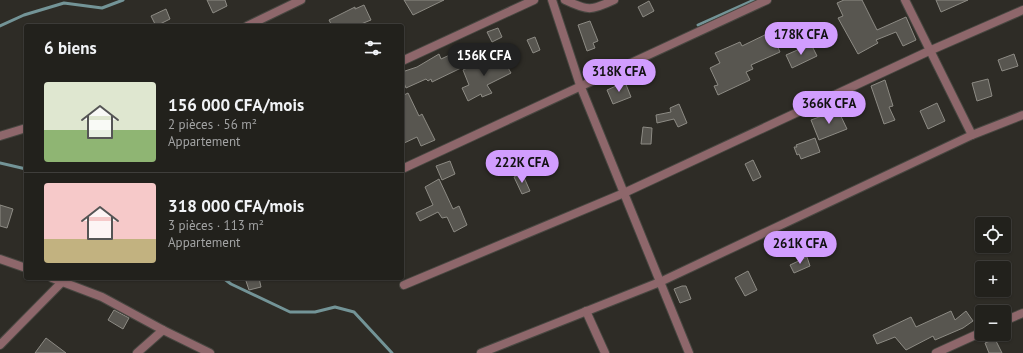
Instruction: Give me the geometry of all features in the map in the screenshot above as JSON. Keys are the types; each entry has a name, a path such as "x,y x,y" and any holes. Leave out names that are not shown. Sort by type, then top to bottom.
{"street":[{"path":"251,24 301,0"},
{"path":"404,59 534,0"},
{"path":"552,0 580,85 690,353"},
{"path":"565,0 589,9 596,8 614,0"},
{"path":"404,168 580,85 767,0"},
{"path":"905,0 972,135"},
{"path":"404,285 624,194 929,51 1023,10"},
{"path":"481,353 660,282 972,135 1023,115"},
{"path":"0,136 24,129"},
{"path":"0,259 24,267"},
{"path":"57,280 102,297 163,330 210,353"},
{"path":"0,345 62,282"},
{"path":"586,311 605,353"},
{"path":"1011,318 1023,313"},
{"path":"138,353 163,330"},
{"path":"936,353 975,335"}],"building":[{"path":"207,0 225,0 227,6 213,13"},
{"path":"404,0 444,0 413,15"},
{"path":"844,0 862,0 877,30 906,17 916,40 903,46 896,32 876,40 878,43 858,54 838,18 843,16 837,3"},
{"path":"936,0 968,0 941,12"},
{"path":"649,1 654,11 643,17 638,7"},
{"path":"364,5 371,20 361,24 331,24 329,20 355,7 355,9"},
{"path":"166,9 170,19 160,24 155,24 151,16"},
{"path":"590,21 598,41 593,43 595,48 587,51 578,25"},
{"path":"498,28 502,37 492,42 487,32"},
{"path":"771,32 780,52 751,65 753,69 746,72 750,80 718,95 714,86 718,85 710,68 720,63 715,53 740,42 742,46"},
{"path":"535,37 540,50 533,53 527,40"},
{"path":"811,44 817,56 792,68 786,55"},
{"path":"454,53 461,68 432,82 431,79 428,81 426,79 406,88 404,83 404,71 417,67 439,54 441,59"},
{"path":"496,54 504,67 507,66 511,73 487,85 492,93 482,97 481,94 468,101 462,88 469,85 463,70"},
{"path":"1014,54 1018,66 1002,71 998,60"},
{"path":"988,79 992,96 977,101 972,83"},
{"path":"885,80 893,106 889,107 895,120 884,124 871,86"},
{"path":"625,82 631,97 613,104 607,90"},
{"path":"408,93 419,116 422,114 435,140 421,146 417,137 404,143 404,95"},
{"path":"937,103 945,121 928,129 920,111"},
{"path":"679,104 687,123 678,127 674,119 657,123 656,115 671,112 670,108"},
{"path":"838,110 847,129 819,140 811,120"},
{"path":"643,127 652,128 651,144 641,144"},
{"path":"815,138 820,152 801,159 799,154 797,155 794,147"},
{"path":"753,160 761,177 753,181 745,164"},
{"path":"450,161 455,174 442,180 436,166"},
{"path":"522,173 530,191 522,194 514,177"},
{"path":"439,179 453,209 459,206 467,225 454,232 447,217 442,218 438,212 420,221 416,213 433,205 425,187"},
{"path":"0,205 13,209 7,228 0,226"},
{"path":"807,257 810,266 794,273 790,265"},
{"path":"748,271 757,290 745,296 735,278"},
{"path":"246,280 259,280 261,287 249,290"},
{"path":"686,286 691,299 680,303 674,289"},
{"path":"114,310 129,318 123,329 108,320"},
{"path":"951,311 955,320 966,311 973,321 963,328 935,340 933,336 906,350 895,337 877,344 873,335 911,317 916,327"},
{"path":"46,338 66,353 35,353"},
{"path":"996,341 1002,353 989,353 985,343"}],"waterway":[{"path":"0,26 24,15 64,3 102,8 123,0"},
{"path":"698,25 754,0"},
{"path":"0,163 24,169"},
{"path":"226,280 231,284 290,312 315,312 335,307 354,312 392,353"}]}
